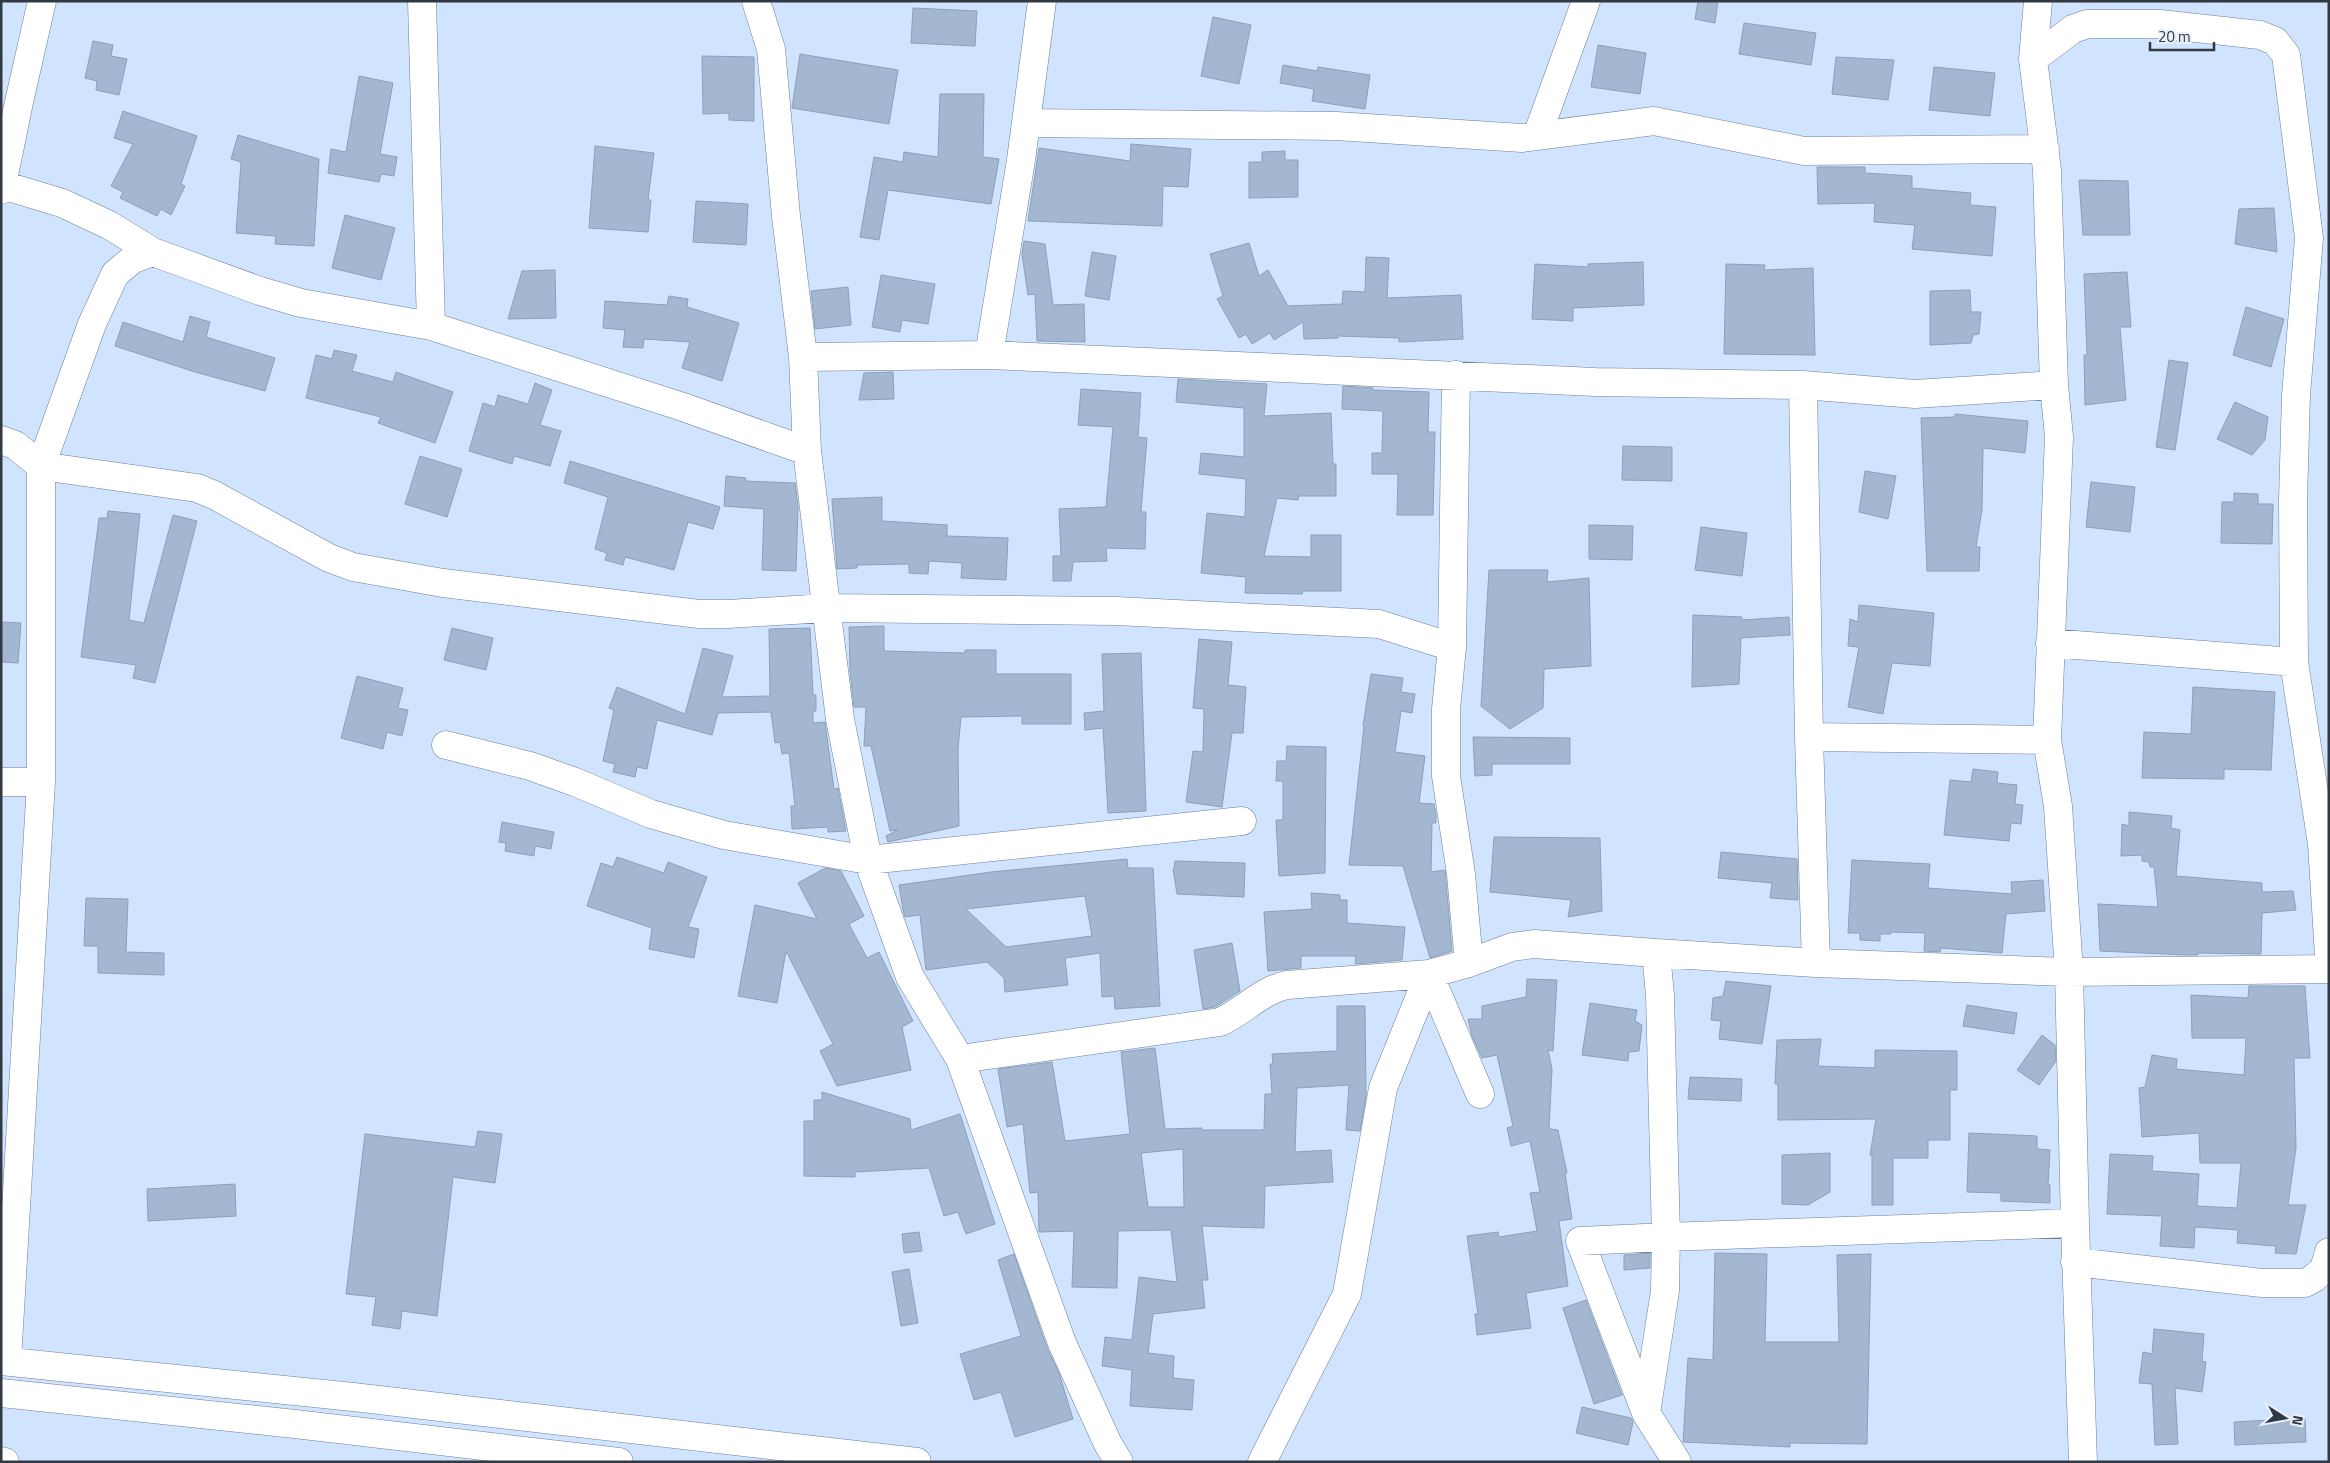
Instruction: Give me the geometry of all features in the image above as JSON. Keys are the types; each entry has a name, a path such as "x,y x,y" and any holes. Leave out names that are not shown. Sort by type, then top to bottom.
{"street":[{"path":"42,1 18,102 2,188 62,203 109,225 154,252 260,291 301,303 431,326 683,407 807,451"},
{"path":"422,1 431,326"},
{"path":"756,1 771,49 786,216 803,357 807,451 840,718 868,860 910,977 960,1059 1062,1343 1108,1444 1119,1462"},
{"path":"989,355 1026,123 1042,1"},
{"path":"1537,136 1586,1"},
{"path":"2038,1 2033,59 2047,170 2054,385 2059,438 2047,740 2058,806 2069,972 2075,1262 2083,1462"},
{"path":"2033,59 2074,29 2088,24 2160,24 2260,35 2275,42 2286,55 2309,238 2296,395 2293,500 2294,662 2322,844 2329,956"},
{"path":"1026,123 1336,126 1522,138 1654,122 1804,151 2045,149"},
{"path":"154,252 133,259 115,274 92,324 41,466 41,782 4,1361 353,1397 916,1462"},
{"path":"803,357 989,355 1595,382 1803,385 1915,394 2054,385"},
{"path":"1456,375 1452,648 1446,709 1446,776 1470,963"},
{"path":"1803,385 1808,737 1816,963"},
{"path":"1,440 15,445 41,466 197,488 329,558 353,567 443,583 699,614 826,608 1116,611 1379,624 1452,648"},
{"path":"2050,643 2294,662"},
{"path":"1808,737 2047,740"},
{"path":"446,745 530,766 575,782 651,814 724,835 868,860 1242,822"},
{"path":"1,782 41,782"},
{"path":"960,1059 1220,1022 1236,1015 1273,988 1287,984 1429,974 1470,963 1512,948 1534,944 1816,963 2069,972 2329,969"},
{"path":"1646,1413 1665,1291 1666,1237 1660,995 1656,953"},
{"path":"1429,974 1480,1094"},
{"path":"1262,1462 1347,1294 1383,1088 1429,974"},
{"path":"1677,1462 1646,1413 1580,1241 2075,1224"},
{"path":"2075,1262 2262,1283 2305,1283 2314,1278 2324,1268 2329,1252"},
{"path":"1,1393 295,1424 619,1462"}],"building":[{"path":"1698,1 1718,1 1715,23 1695,19"},
{"path":"913,8 977,11 975,46 911,43"},
{"path":"1213,17 1251,25 1239,84 1201,76"},
{"path":"1744,23 1816,33 1811,65 1739,54"},
{"path":"93,41 113,45 111,56 127,59 119,95 96,90 97,81 85,78"},
{"path":"1598,45 1646,53 1640,94 1591,87"},
{"path":"800,54 898,70 889,124 792,108"},
{"path":"702,56 754,57 754,121 729,120 729,113 703,114"},
{"path":"1836,57 1894,60 1888,100 1832,94"},
{"path":"1283,65 1317,71 1318,67 1370,75 1365,109 1312,101 1314,89 1280,83"},
{"path":"1934,67 1995,73 1990,116 1929,110"},
{"path":"359,76 393,83 380,154 397,157 394,176 381,174 379,182 328,173 331,149 346,152"},
{"path":"940,94 984,94 983,157 999,159 991,204 888,190 879,240 860,237 874,157 903,162 904,152 938,157"},
{"path":"123,111 197,136 181,184 185,186 171,215 161,209 157,216 120,198 123,192 111,186 133,144 114,138"},
{"path":"238,135 319,159 314,246 275,244 276,236 236,233 241,162 231,159"},
{"path":"1131,144 1191,149 1188,187 1163,186 1162,226 1028,221 1039,148 1130,161"},
{"path":"595,146 654,153 648,200 651,200 648,232 589,228"},
{"path":"1285,151 1285,160 1298,160 1298,197 1249,198 1249,162 1262,162 1262,152"},
{"path":"1817,167 1865,167 1865,173 1912,176 1912,188 1971,193 1970,205 1996,207 1992,256 1912,249 1915,225 1874,222 1875,203 1818,204"},
{"path":"2079,180 2128,181 2130,235 2083,235"},
{"path":"696,201 748,204 746,245 693,242"},
{"path":"2274,208 2277,252 2235,244 2239,209"},
{"path":"345,215 395,228 381,280 332,268"},
{"path":"1024,241 1045,244 1053,305 1084,304 1085,342 1037,341 1035,294 1028,295 1022,254"},
{"path":"1249,243 1259,276 1268,270 1288,306 1342,304 1343,291 1365,292 1366,257 1389,258 1387,298 1461,295 1463,339 1399,342 1399,338 1338,336 1338,338 1304,339 1303,322 1274,340 1270,333 1252,344 1246,334 1239,338 1217,299 1223,296 1210,254"},
{"path":"1092,252 1116,256 1109,300 1085,296"},
{"path":"1643,262 1644,305 1573,308 1573,321 1532,319 1535,264 1588,267 1588,264"},
{"path":"1726,264 1765,265 1764,270 1813,268 1815,355 1724,354"},
{"path":"555,270 556,318 508,319 522,271"},
{"path":"2127,272 2131,327 2120,327 2126,400 2085,405 2084,355 2087,355 2084,274"},
{"path":"881,275 935,284 928,324 902,320 900,332 872,327"},
{"path":"848,287 851,325 815,329 811,291"},
{"path":"1970,290 1971,312 1981,312 1979,334 1973,335 1971,343 1930,345 1930,291"},
{"path":"669,296 688,299 687,307 739,323 722,381 682,368 690,342 644,339 643,348 623,347 625,330 603,328 605,301 667,305"},
{"path":"2246,307 2284,319 2271,367 2233,355"},
{"path":"190,316 210,322 206,337 275,358 265,391 195,372 115,346 123,322 183,342"},
{"path":"334,350 357,355 352,371 393,382 396,372 453,392 435,443 378,423 381,417 306,398 316,355 332,359"},
{"path":"2169,360 2188,363 2175,450 2156,447"},
{"path":"893,372 894,399 859,400 864,373"},
{"path":"1178,379 1267,384 1264,416 1331,413 1333,464 1336,464 1336,496 1299,496 1298,500 1277,498 1264,556 1311,557 1311,535 1341,535 1341,591 1303,591 1302,594 1245,593 1246,577 1201,573 1207,513 1245,517 1246,479 1199,474 1201,453 1244,457 1244,408 1176,402"},
{"path":"535,383 552,390 540,425 561,431 550,466 514,456 512,464 469,451 483,403 495,407 498,395 528,404"},
{"path":"1343,386 1373,388 1372,390 1429,392 1428,432 1435,432 1433,515 1397,515 1398,474 1372,474 1372,453 1382,453 1383,411 1342,409"},
{"path":"1081,389 1141,393 1138,437 1147,438 1141,512 1146,512 1145,549 1106,548 1107,561 1073,562 1071,581 1053,581 1053,556 1061,556 1059,509 1106,507 1113,427 1078,425"},
{"path":"2235,402 2268,417 2265,440 2252,455 2217,439"},
{"path":"1955,414 2028,421 2025,453 1983,448 1982,510 1976,547 1980,547 1979,571 1927,571 1921,418 1955,417"},
{"path":"1623,446 1672,447 1672,481 1622,480"},
{"path":"420,456 462,469 447,517 405,504"},
{"path":"570,461 720,507 713,529 688,522 674,570 625,557 623,565 605,560 607,553 595,549 608,497 564,483"},
{"path":"1865,471 1896,476 1888,519 1859,512"},
{"path":"726,476 746,478 745,481 795,483 798,507 796,571 762,570 764,509 724,506"},
{"path":"2091,482 2135,487 2130,532 2086,527"},
{"path":"2234,493 2258,494 2258,504 2273,504 2272,544 2221,543 2222,502 2234,502"},
{"path":"882,497 882,521 947,525 947,536 1008,538 1006,580 961,578 962,563 929,561 928,574 909,573 909,564 857,565 857,568 837,569 832,499"},
{"path":"108,511 140,514 129,620 144,623 173,515 197,521 155,683 133,678 136,665 81,657 99,518 107,518"},
{"path":"1589,525 1633,526 1632,560 1589,559"},
{"path":"1701,527 1747,533 1742,576 1695,570"},
{"path":"1489,570 1548,570 1547,582 1589,578 1591,666 1544,669 1543,708 1510,729 1481,706"},
{"path":"1859,605 1934,613 1930,666 1892,663 1883,714 1848,707 1859,647 1848,646 1850,619 1858,622"},
{"path":"1693,615 1742,617 1742,620 1789,617 1790,635 1741,638 1739,684 1692,687"},
{"path":"1,622 21,623 18,663 1,662"},
{"path":"884,626 884,651 965,653 965,650 996,650 996,674 1071,674 1071,724 1022,724 1022,716 961,717 958,749 959,826 888,842 886,836 898,830 890,831 871,746 864,746 866,707 854,707 850,671 849,627"},
{"path":"452,628 493,638 486,670 444,660"},
{"path":"810,628 813,695 816,695 816,711 813,711 813,723 825,722 834,789 838,788 846,831 828,832 828,827 792,829 791,806 795,806 789,753 782,754 780,742 775,743 771,712 718,713 712,735 657,720 647,769 637,767 635,777 613,772 615,764 603,761 614,710 609,708 617,687 685,714 703,648 733,656 722,697 770,696 769,629"},
{"path":"1199,639 1232,642 1228,685 1246,687 1243,733 1232,733 1222,807 1186,802 1193,751 1203,752 1204,709 1193,708"},
{"path":"1141,653 1146,811 1108,813 1103,728 1085,730 1084,713 1104,711 1102,654"},
{"path":"1371,674 1403,678 1401,692 1415,694 1412,713 1401,711 1395,752 1425,756 1419,803 1434,804 1436,815 1436,823 1432,823 1431,872 1445,870 1452,951 1430,958 1403,866 1349,865 1363,726"},
{"path":"357,676 403,688 398,708 408,710 402,736 387,732 383,749 341,738"},
{"path":"2193,687 2275,692 2271,770 2224,769 2224,779 2142,778 2144,732 2191,734"},
{"path":"1473,737 1570,738 1570,764 1492,764 1492,775 1475,776"},
{"path":"1287,746 1326,747 1325,873 1279,876 1276,820 1283,820 1283,781 1276,781 1277,761 1286,761"},
{"path":"1973,769 1998,772 1997,783 2017,785 2015,804 2023,805 2021,824 2011,823 2009,841 1944,835 1950,780 1971,782"},
{"path":"2129,812 2172,816 2171,828 2180,830 2176,876 2262,883 2262,892 2293,891 2296,910 2262,913 2261,954 2198,953 2198,955 2187,955 2100,951 2098,904 2158,907 2154,867 2150,867 2149,862 2142,861 2142,855 2121,856 2122,824 2129,826"},
{"path":"502,822 554,832 551,849 535,846 534,856 505,851 506,843 499,842"},
{"path":"1494,837 1600,838 1602,911 1568,917 1571,900 1490,892"},
{"path":"1721,852 1797,859 1798,900 1770,898 1772,883 1718,878"},
{"path":"617,857 664,873 668,862 707,877 688,927 699,929 694,958 649,949 652,928 587,906 601,863 613,867"},
{"path":"1127,859 1128,868 1153,868 1160,1006 1115,1009 1114,996 1102,997 1100,953 1065,958 1068,985 1005,992 1004,978 987,962 926,970 920,915 905,917 899,885 991,872","holes":["1085,896 1092,936 1006,947 966,909"]},
{"path":"1852,860 1930,864 1928,888 2012,894 2011,882 2043,880 2045,911 2006,914 2002,953 1941,948 1940,952 1924,951 1925,933 1891,932 1891,934 1880,934 1880,941 1860,940 1860,933 1848,933"},
{"path":"1175,861 1245,863 1244,897 1177,894 1173,869"},
{"path":"825,868 841,871 864,916 849,924 867,958 879,952 913,1021 902,1027 911,1070 837,1086 820,1051 833,1044 786,951 777,1003 738,996 755,905 817,919 798,883"},
{"path":"1311,893 1340,895 1340,900 1347,900 1347,923 1405,927 1402,960 1355,964 1356,956 1301,956 1301,968 1268,971 1264,912 1312,909"},
{"path":"86,898 128,899 126,952 164,953 164,975 98,973 98,946 84,946"},
{"path":"1232,943 1240,991 1215,1007 1203,1009 1194,950"},
{"path":"1527,979 1557,980 1553,1051 1548,1050 1552,1069 1549,1129 1558,1130 1567,1173 1565,1173 1572,1219 1559,1221 1568,1286 1526,1293 1531,1328 1477,1335 1475,1314 1478,1314 1467,1236 1498,1232 1499,1237 1537,1231 1530,1193 1540,1192 1530,1141 1511,1146 1507,1128 1513,1126 1497,1055 1482,1058 1472,1036 1468,1019 1482,1019 1482,1006 1526,997"},
{"path":"1726,981 1771,986 1762,1044 1719,1039 1721,1021 1711,1020 1713,998 1723,996"},
{"path":"2249,986 2305,986 2310,1058 2294,1058 2296,1148 2288,1205 2306,1205 2296,1254 2275,1253 2276,1246 2237,1243 2238,1230 2195,1227 2194,1248 2160,1246 2162,1216 2107,1214 2110,1154 2153,1156 2152,1171 2199,1174 2197,1206 2237,1208 2241,1163 2200,1163 2199,1133 2142,1137 2139,1088 2145,1087 2152,1055 2177,1059 2176,1069 2244,1075 2246,1038 2192,1038 2191,995 2248,998"},
{"path":"1590,1003 1637,1010 1635,1021 1642,1025 1639,1051 1629,1052 1628,1061 1582,1055"},
{"path":"1967,1005 2017,1013 2014,1034 1963,1026"},
{"path":"1337,1006 1365,1006 1366,1096 1360,1131 1346,1130 1349,1085 1297,1088 1295,1152 1331,1150 1333,1182 1265,1186 1264,1228 1202,1226 1208,1280 1202,1280 1205,1308 1153,1314 1148,1353 1174,1356 1173,1378 1194,1380 1192,1410 1130,1406 1132,1370 1102,1366 1105,1337 1132,1340 1139,1277 1177,1282 1171,1230 1118,1231 1117,1288 1072,1287 1074,1231 1039,1232 1038,1192 1030,1193 1023,1124 1007,1127 998,1069 1052,1062 1065,1141 1130,1134 1121,1052 1155,1048 1165,1129 1264,1130 1265,1094 1272,1094 1270,1064 1273,1064 1272,1054 1337,1051","holes":["1183,1149 1184,1207 1148,1207 1141,1153"]},
{"path":"2042,1035 2055,1045 2056,1061 2039,1085 2017,1070"},
{"path":"1821,1039 1818,1066 1875,1068 1875,1050 1957,1051 1957,1090 1950,1090 1950,1140 1928,1140 1928,1158 1893,1158 1893,1205 1872,1205 1872,1156 1870,1155 1876,1119 1778,1120 1778,1084 1775,1084 1777,1040"},
{"path":"1690,1077 1742,1079 1741,1101 1688,1099"},
{"path":"822,1092 910,1119 911,1130 960,1114 995,1224 966,1234 958,1212 944,1216 929,1168 855,1172 855,1177 804,1176 804,1121 814,1121 814,1100 822,1100"},
{"path":"478,1131 502,1134 495,1183 453,1177 437,1316 402,1311 400,1329 372,1325 376,1297 346,1294 365,1134 475,1147"},
{"path":"1969,1133 2037,1136 2037,1149 2050,1150 2048,1185 2050,1185 2050,1203 2001,1201 2001,1193 1967,1192"},
{"path":"1830,1153 1830,1192 1808,1205 1782,1204 1782,1155"},
{"path":"235,1184 236,1216 148,1221 147,1189"},
{"path":"919,1232 922,1251 904,1253 902,1234"},
{"path":"1650,1253 1650,1268 1624,1270 1624,1255"},
{"path":"1715,1253 1767,1254 1765,1342 1839,1342 1837,1255 1871,1254 1867,1444 1790,1443 1790,1447 1683,1442 1688,1358 1713,1360"},
{"path":"1014,1254 1047,1348 1059,1373 1073,1419 1015,1437 1001,1392 974,1400 960,1354 1021,1336 998,1260"},
{"path":"909,1269 918,1323 901,1326 892,1272"},
{"path":"1586,1300 1622,1395 1594,1404 1563,1308"},
{"path":"2154,1329 2204,1334 2202,1361 2206,1362 2202,1392 2175,1388 2178,1444 2155,1445 2152,1384 2139,1383 2143,1352 2152,1354"},
{"path":"1582,1407 1631,1418 1633,1422 1628,1445 1576,1433"},
{"path":"2305,1418 2306,1442 2235,1445 2234,1422"}]}
